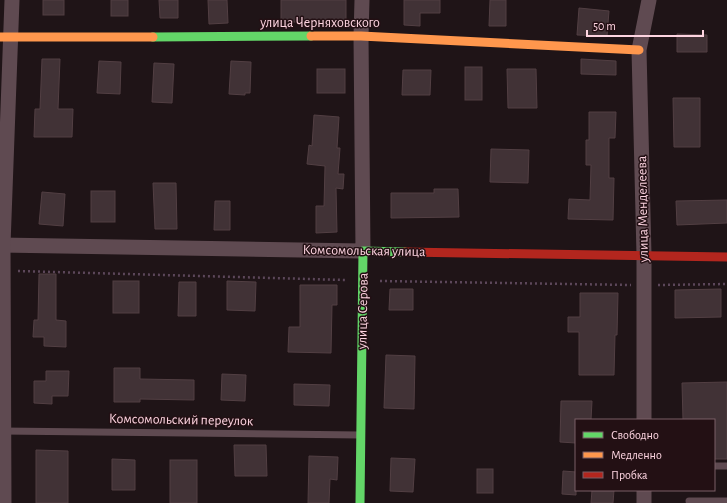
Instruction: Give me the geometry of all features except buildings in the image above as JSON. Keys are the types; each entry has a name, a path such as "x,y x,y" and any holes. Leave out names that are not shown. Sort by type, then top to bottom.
{"street":[{"path":"4,503 2,431 2,245 5,37 12,0"},
{"name":"улица Серова","path":"360,503 363,251 362,0"},
{"name":"улица Менделеева","path":"644,419 644,255 639,50 649,0"},
{"name":"улица Черняховского","path":"5,37 362,36 639,50"},
{"name":"Комсомольская улица","path":"2,245 727,257"},
{"path":"644,491 644,503"}],"lane":[{"name":"Комсомольский переулок","path":"2,431 361,436"},
{"path":"715,466 727,466"},
{"path":"689,501 727,501"}],"traffic: fast":[{"path":"153,37 311,36"},
{"path":"360,503 363,251 405,252"}],"traffic: slow":[{"path":"311,36 361,36 639,50"},
{"path":"0,37 153,37"}],"traffic: jam":[{"path":"405,252 727,257"}]}
